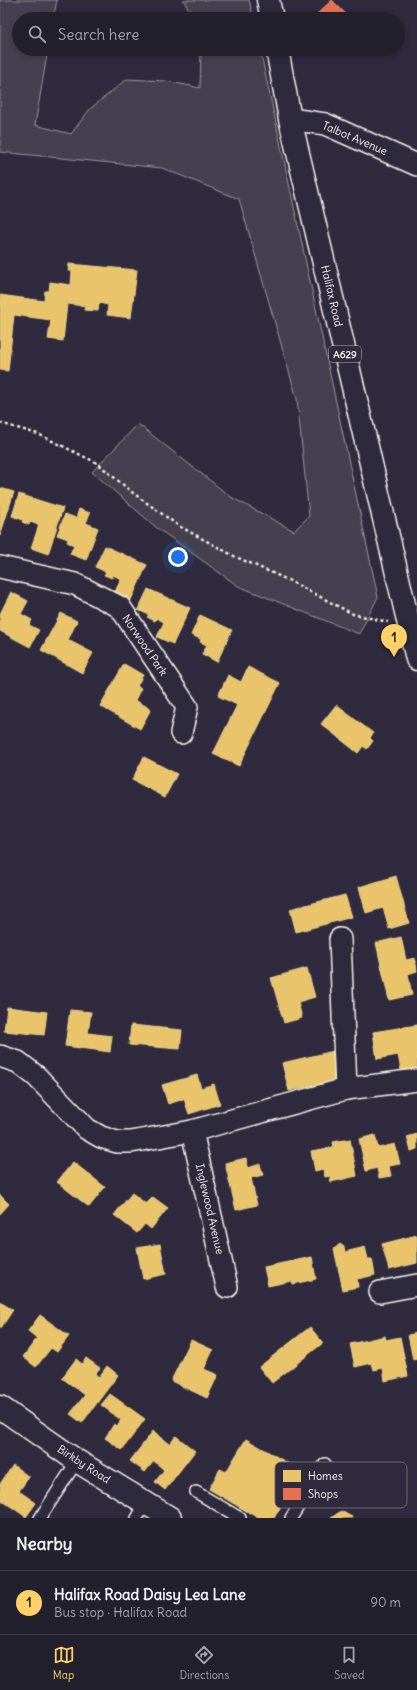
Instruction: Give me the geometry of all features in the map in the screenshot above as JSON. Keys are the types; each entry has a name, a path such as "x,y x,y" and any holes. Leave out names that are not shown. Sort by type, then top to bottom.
{"main road":[{"path":"268,0 271,12"},
{"name":"Halifax Road","path":"278,56 290,119 417,659"},
{"name":"Birkby Road","path":"0,1407 77,1461 141,1511 170,1518"}],"street":[{"name":"Talbot Avenue","path":"290,119 325,124 417,166"},
{"name":"Norwood Park","path":"0,567 75,584 120,607 187,707 181,733"},
{"path":"340,939 346,1089"},
{"path":"0,1056 18,1062 87,1128 101,1137 117,1142 131,1142 192,1131 346,1089 417,1080"},
{"name":"Inglewood Avenue","path":"192,1131 227,1287"},
{"path":"380,1292 417,1285"}],"lane":[{"path":"40,1518 77,1461"},
{"path":"196,1492 240,1518"},
{"path":"291,1518 297,1508"}],"path":[{"path":"0,423 38,434 97,463 133,493 179,526 234,556 288,580 353,614 410,628"}],"shaded area":[{"path":"0,0 57,0 54,12 12,12 12,56 47,56 35,125 71,134 90,109 127,79 166,81 200,88 201,56 262,56 378,597 359,634 238,586 157,528 92,472 138,424 231,497 294,531 309,516 297,399 239,199 162,168 0,152"},
{"path":"183,0 249,0 252,12 191,12"}],"building: Homes":[{"path":"69,264 137,270 131,318 107,315 108,305 99,303 98,311 84,310 85,306 67,304 63,341 48,339 51,320 14,315 8,371 0,370 0,295 44,301 45,291 49,291 50,282 71,285 72,271 68,271"},
{"path":"0,488 14,492 0,536"},
{"path":"19,494 63,508 48,554 31,548 39,525 30,522 29,525 22,522 23,520 12,516"},
{"path":"79,509 90,513 86,523 98,528 86,560 70,554 74,545 67,542 68,539 57,535 65,514 76,518"},
{"path":"105,546 147,565 130,602 114,594 121,579 113,575 112,578 104,575 106,572 95,567"},
{"path":"148,589 190,608 173,644 157,637 164,622 156,618 155,621 147,617 149,615 138,610"},
{"path":"11,592 28,601 21,614 32,620 29,625 39,630 30,647 0,631 0,614"},
{"path":"61,613 77,621 68,640 93,653 82,673 41,650"},
{"path":"200,615 232,630 217,662 202,654 207,645 200,642 201,639 191,635"},
{"path":"124,664 143,675 137,686 141,688 135,700 151,709 140,729 100,706"},
{"path":"248,667 280,683 239,766 213,754 237,705 218,696 228,675 241,682"},
{"path":"336,705 373,733 370,738 373,741 367,749 363,746 358,753 321,724"},
{"path":"144,757 177,774 165,797 132,780"},
{"path":"396,876 409,923 389,929 383,908 366,913 359,887"},
{"path":"345,895 352,917 296,932 290,909"},
{"path":"401,937 406,960 415,958 417,971 408,974 412,995 389,1000 376,943"},
{"path":"307,968 315,997 298,1002 302,1018 284,1023 271,978"},
{"path":"7,1007 47,1012 44,1035 4,1031"},
{"path":"70,1010 91,1012 88,1033 112,1036 110,1052 65,1046"},
{"path":"131,1025 182,1030 180,1049 129,1045"},
{"path":"417,1025 417,1068 401,1070 398,1055 377,1059 373,1032"},
{"path":"334,1051 340,1079 289,1091 282,1063"},
{"path":"197,1075 201,1088 214,1084 220,1104 189,1114 184,1099 168,1104 162,1085"},
{"path":"417,1134 417,1149 411,1151 407,1137"},
{"path":"375,1135 378,1148 395,1144 400,1164 389,1166 391,1176 379,1178 377,1168 366,1171 359,1139"},
{"path":"350,1139 357,1176 331,1182 330,1176 325,1177 323,1169 315,1171 311,1151 334,1147 333,1142"},
{"path":"246,1158 248,1168 260,1164 263,1175 251,1178 257,1205 236,1210 225,1163"},
{"path":"73,1162 105,1187 89,1207 57,1182"},
{"path":"132,1193 146,1204 153,1197 168,1208 151,1229 145,1224 137,1233 114,1215"},
{"path":"0,1195 9,1204 0,1214"},
{"path":"417,1235 417,1263 389,1270 382,1244"},
{"path":"160,1244 166,1274 143,1279 137,1248"},
{"path":"340,1244 344,1247 345,1252 365,1247 368,1259 372,1259 375,1275 357,1279 358,1287 343,1290 334,1249"},
{"path":"312,1257 316,1279 293,1284 292,1281 268,1286 264,1267"},
{"path":"0,1302 13,1310 1,1328 0,1328"},
{"path":"40,1315 69,1336 57,1352 51,1348 36,1367 23,1357 37,1338 28,1331"},
{"path":"310,1327 323,1343 272,1383 259,1367"},
{"path":"417,1333 417,1359 413,1360 408,1335"},
{"path":"385,1336 386,1340 400,1337 408,1376 385,1381 383,1368 374,1370 372,1363 355,1367 350,1344"},
{"path":"191,1340 213,1350 204,1369 218,1375 207,1398 171,1381"},
{"path":"86,1358 100,1368 95,1374 99,1377 107,1366 118,1375 82,1423 70,1414 85,1395 62,1378 76,1359 82,1364"},
{"path":"110,1394 145,1419 122,1450 105,1438 114,1424 117,1426 121,1420 101,1405"},
{"path":"153,1431 170,1444 176,1436 195,1451 165,1490 155,1482 164,1470 154,1461 145,1472 130,1461"},
{"path":"246,1439 286,1462 275,1462 275,1508 280,1508 274,1518 258,1518 209,1489 220,1469 226,1472"},
{"path":"13,1465 29,1477 19,1491 36,1503 26,1517 0,1499 0,1484"},
{"path":"341,1511 352,1517 352,1518 331,1518"}],"building: Shops":[{"path":"332,0 344,12 319,12"}],"place":[{"name":"Halifax Road Daisy Lea Lane","path":"394,657"}]}
